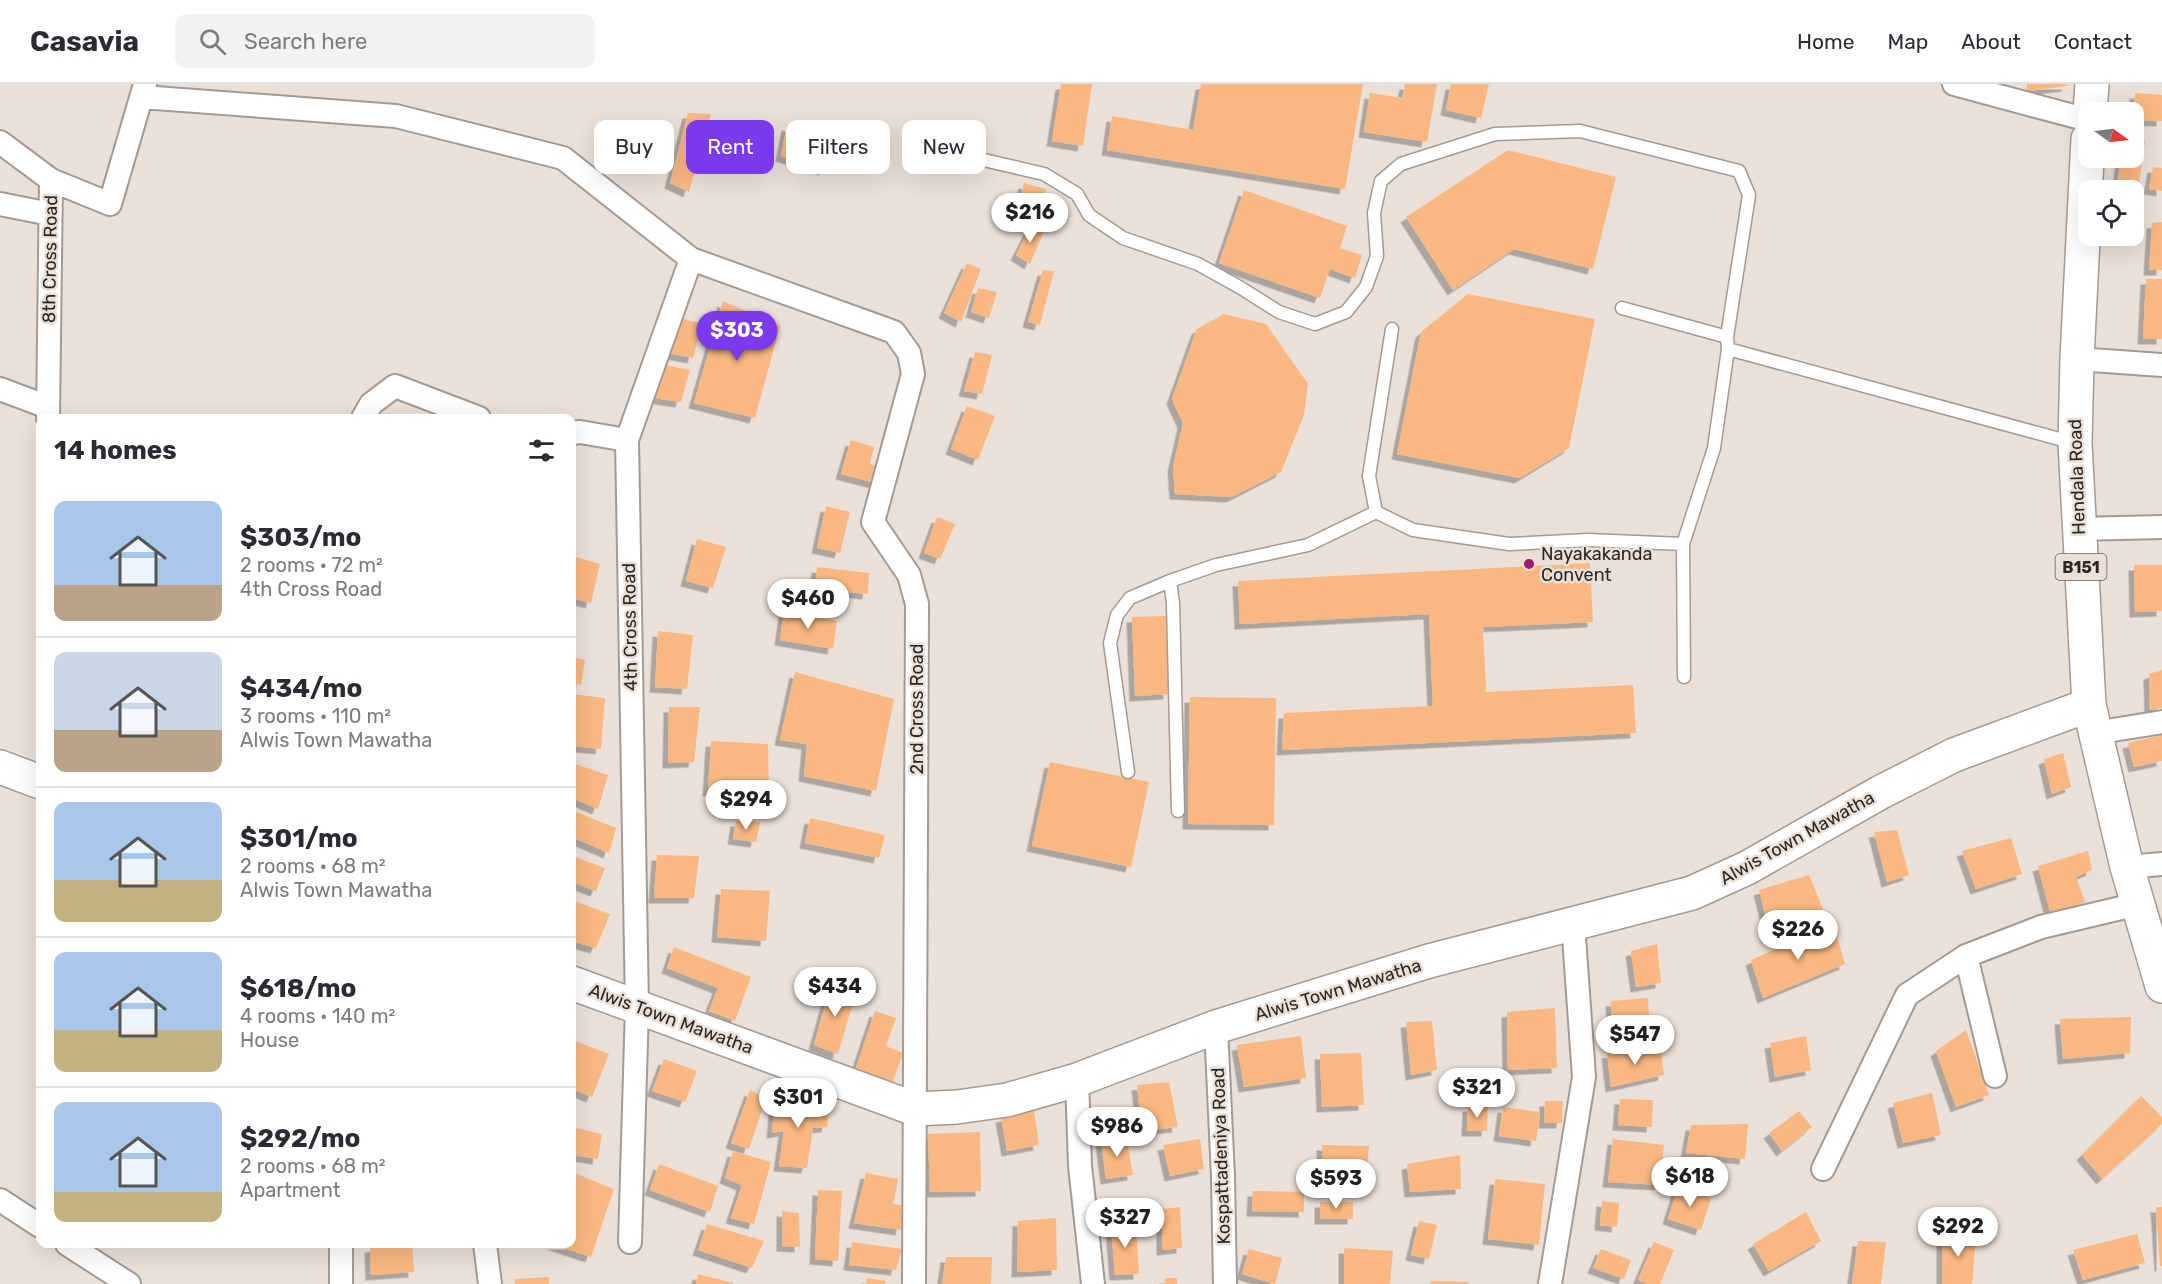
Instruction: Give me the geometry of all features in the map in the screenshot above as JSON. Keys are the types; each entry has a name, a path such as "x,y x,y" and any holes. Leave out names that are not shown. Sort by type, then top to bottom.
{"street":[{"path":"1954,84 2078,117"},
{"path":"2091,102 2092,84"},
{"path":"143,91 396,116 563,158 690,259"},
{"name":"8th Cross Road","path":"48,413 51,180 110,204 143,91"},
{"path":"0,142 51,180"},
{"name":"Hendala Road","path":"2087,168 2075,443 2078,529 2092,719 2127,867 2162,986"},
{"path":"0,204 50,214"},
{"name":"2nd Cross Road","path":"690,259 894,332 909,353 914,374 873,522 909,575 917,604 914,1284"},
{"name":"4th Cross Road","path":"630,1242 637,1007 627,440 690,259"},
{"path":"2077,359 2162,365"},
{"path":"365,414 371,404 395,386 468,414"},
{"path":"0,389 48,413"},
{"path":"576,432 627,440"},
{"path":"2078,529 2162,527"},
{"path":"2092,719 2162,722"},
{"name":"Alwis Town Mawatha","path":"576,984 915,1109 957,1107 1007,1100 1077,1080 1216,1027 1429,961 1692,893 1747,868 1872,797 1953,755 2092,719"},
{"path":"0,767 36,780"},
{"path":"2127,867 2162,864"},
{"path":"1823,1169 1907,995 1966,956 2041,927 2138,904"},
{"path":"1550,1284 1584,1077 1572,923"},
{"path":"1966,956 1995,1076"},
{"name":"Kospattadeniya Road","path":"1216,1027 1225,1284"},
{"path":"1077,1080 1080,1166 1093,1284"},
{"path":"0,1200 36,1224"},
{"path":"73,1248 129,1284"},
{"path":"340,1284 341,1248"},
{"path":"486,1248 490,1284"}],"lane":[{"path":"986,161 1044,174 1077,194 1089,214 1123,238 1198,264 1279,312 1315,324 1346,312 1366,287 1377,256 1374,213 1381,181 1401,164 1495,134 1580,130 1740,171 1749,195 1714,448 1683,544 1684,677"},
{"path":"1622,308 1728,343 2075,443"},
{"path":"1376,512 1369,476 1392,329"},
{"path":"1376,512 1413,530 1509,544 1588,540 1683,544"},
{"path":"1128,772 1110,643 1117,615 1130,598 1215,565 1308,545 1376,512"},
{"path":"1170,581 1173,603 1178,811"}],"building":[{"path":"1061,84 1092,84 1083,146 1052,141"},
{"path":"1201,84 1363,84 1345,189 1107,150 1112,116 1193,130"},
{"path":"1405,84 1437,84 1427,142 1364,132 1370,93 1402,98"},
{"path":"1451,84 1489,84 1481,118 1446,110"},
{"path":"2027,84 2067,84 2067,86 2027,91"},
{"path":"2135,93 2162,95 2162,121 2144,120 2144,102 2134,102"},
{"path":"688,113 711,114 709,120 686,120"},
{"path":"686,121 686,174 694,174 689,192 670,183"},
{"path":"786,130 786,158 781,156"},
{"path":"1508,150 1616,177 1593,269 1514,249 1453,290 1406,217"},
{"path":"2153,167 2162,168 2162,191 2149,189"},
{"path":"2120,168 2141,168 2139,180 2118,180"},
{"path":"1024,183 1046,189 1041,205 1020,198"},
{"path":"1244,190 1347,226 1340,248 1362,255 1355,278 1330,269 1320,298 1219,263"},
{"path":"2162,222 2162,270 2149,270 2152,223"},
{"path":"1032,224 1044,231 1030,264 1016,255"},
{"path":"967,263 981,269 961,322 944,313"},
{"path":"1043,270 1054,271 1040,325 1028,322"},
{"path":"2146,279 2162,279 2162,339 2143,339"},
{"path":"978,288 997,292 989,318 971,312"},
{"path":"1468,294 1595,319 1569,448 1520,478 1397,454 1421,332"},
{"path":"723,301 780,326 755,418 694,403"},
{"path":"1224,314 1266,324 1308,384 1304,415 1281,472 1232,497 1175,494 1173,467 1183,423 1172,399 1197,329"},
{"path":"677,317 702,324 693,358 667,353"},
{"path":"975,352 992,355 982,394 964,391"},
{"path":"660,364 690,370 681,402 654,398"},
{"path":"967,406 995,416 978,460 951,449"},
{"path":"851,440 874,447 870,464 879,466 876,483 841,474"},
{"path":"826,506 850,512 840,553 817,548"},
{"path":"937,517 955,524 940,559 924,553"},
{"path":"697,539 726,547 713,588 686,581"},
{"path":"576,557 600,564 591,603 576,599"},
{"path":"1590,563 1593,622 1483,627 1486,692 1633,685 1636,733 1282,750 1284,713 1433,706 1429,614 1240,624 1238,581"},
{"path":"2134,565 2162,565 2162,611 2135,612"},
{"path":"817,567 869,573 868,594 815,589"},
{"path":"784,612 837,621 833,649 780,640"},
{"path":"1166,616 1169,694 1135,696 1132,617"},
{"path":"658,631 693,635 687,689 655,687"},
{"path":"576,658 585,660 581,685 576,684"},
{"path":"2162,670 2162,708 2150,710 2149,674"},
{"path":"795,672 894,699 876,791 804,776 807,744 780,740"},
{"path":"576,694 605,698 601,749 576,746"},
{"path":"1190,697 1276,698 1274,825 1188,824"},
{"path":"669,707 700,707 694,762 668,763"},
{"path":"2162,735 2162,761 2134,767 2128,743"},
{"path":"711,741 768,744 769,792 708,791"},
{"path":"2063,753 2071,787 2052,794 2044,759"},
{"path":"1050,762 1149,782 1131,867 1032,846"},
{"path":"576,764 608,775 598,809 576,800"},
{"path":"576,812 616,828 609,853 576,839"},
{"path":"810,818 885,835 879,858 805,843"},
{"path":"736,821 760,822 756,842 733,839"},
{"path":"1897,830 1909,875 1887,882 1874,832"},
{"path":"2011,838 2022,874 1976,889 1962,851"},
{"path":"2088,851 2092,870 2076,877 2085,902 2051,915 2038,866"},
{"path":"657,855 699,856 694,898 654,898"},
{"path":"576,857 605,868 596,891 576,884"},
{"path":"1809,875 1823,909 1770,933 1759,890"},
{"path":"721,889 770,891 766,941 717,937"},
{"path":"576,902 610,914 596,948 576,942"},
{"path":"1833,923 1845,964 1763,998 1751,960"},
{"path":"1657,944 1661,983 1636,987 1631,951"},
{"path":"674,947 751,977 735,1021 709,1011 718,988 667,968"},
{"path":"831,984 857,989 838,1054 814,1045"},
{"path":"1648,998 1650,1028 1613,1030 1611,1001"},
{"path":"1555,1008 1557,1068 1508,1070 1507,1012"},
{"path":"875,1011 896,1018 886,1046 903,1053 892,1084 855,1071"},
{"path":"2131,1017 2130,1053 2063,1059 2060,1019"},
{"path":"1432,1021 1437,1070 1411,1075 1406,1022"},
{"path":"1966,1030 1989,1095 1956,1107 1936,1051"},
{"path":"1301,1036 1306,1078 1244,1087 1237,1045"},
{"path":"1806,1036 1811,1070 1775,1077 1770,1043"},
{"path":"576,1042 609,1054 592,1097 576,1091"},
{"path":"1660,1047 1664,1075 1611,1087 1607,1053"},
{"path":"1361,1053 1364,1105 1322,1107 1320,1054"},
{"path":"664,1059 697,1071 685,1102 652,1091"},
{"path":"1484,1077 1488,1094 1467,1099 1462,1082"},
{"path":"1169,1082 1178,1127 1142,1131 1137,1085"},
{"path":"750,1090 766,1098 749,1149 731,1143"},
{"path":"1932,1093 1941,1135 1903,1143 1893,1103"},
{"path":"2141,1096 2162,1117 2162,1124 2102,1179 2082,1155"},
{"path":"775,1099 830,1105 827,1127 813,1128 807,1168 779,1166 784,1131 772,1133"},
{"path":"1620,1099 1653,1100 1652,1127 1618,1125"},
{"path":"1545,1101 1563,1101 1562,1123 1544,1123"},
{"path":"1468,1106 1488,1107 1487,1131 1467,1131"},
{"path":"1503,1107 1540,1112 1536,1141 1499,1136"},
{"path":"1034,1110 1039,1145 1007,1151 1001,1117"},
{"path":"1799,1111 1812,1127 1782,1151 1769,1133"},
{"path":"1748,1124 1745,1159 1686,1153 1691,1125"},
{"path":"576,1128 602,1134 598,1159 576,1156"},
{"path":"980,1132 981,1191 930,1192 928,1134"},
{"path":"1126,1136 1133,1175 1106,1179 1101,1140"},
{"path":"1200,1139 1204,1169 1170,1176 1163,1145"},
{"path":"1613,1139 1664,1145 1660,1185 1608,1182"},
{"path":"1322,1145 1369,1146 1367,1171 1323,1171"},
{"path":"733,1151 771,1162 754,1224 731,1218 742,1185 725,1178"},
{"path":"1460,1155 1461,1189 1410,1192 1407,1164"},
{"path":"659,1164 718,1186 710,1212 650,1190"},
{"path":"866,1173 898,1179 893,1204 905,1206 901,1230 854,1223"},
{"path":"576,1174 614,1189 591,1257 564,1248 576,1248"},
{"path":"1495,1179 1545,1184 1539,1245 1488,1239"},
{"path":"1678,1187 1711,1198 1701,1230 1668,1219"},
{"path":"818,1190 842,1191 838,1261 815,1259"},
{"path":"1253,1191 1304,1192 1304,1212 1252,1211"},
{"path":"1602,1201 1619,1203 1617,1227 1600,1225"},
{"path":"1320,1202 1353,1202 1353,1219 1320,1219"},
{"path":"1180,1207 1182,1248 1162,1250 1162,1209"},
{"path":"2156,1207 2162,1207 2162,1266 2160,1266"},
{"path":"782,1211 799,1213 800,1247 782,1246"},
{"path":"1806,1212 1821,1241 1769,1271 1753,1244"},
{"path":"1056,1218 1057,1270 1017,1272 1018,1221"},
{"path":"1419,1221 1437,1225 1429,1259 1411,1255"},
{"path":"1136,1223 1139,1274 1115,1275 1111,1226"},
{"path":"707,1224 764,1241 752,1268 698,1250"},
{"path":"1942,1229 1976,1237 1972,1284 1942,1284"},
{"path":"2137,1234 2145,1263 2083,1280 2073,1250"},
{"path":"1858,1241 1886,1242 1881,1284 1852,1284"},
{"path":"852,1242 902,1249 896,1270 849,1265"},
{"path":"1654,1242 1674,1250 1660,1284 1647,1284 1638,1280"},
{"path":"370,1248 412,1248 414,1272 371,1275"},
{"path":"1344,1248 1393,1251 1390,1284 1344,1284"},
{"path":"1249,1249 1282,1258 1275,1284 1242,1274"},
{"path":"1601,1249 1631,1260 1624,1279 1593,1268"},
{"path":"946,1257 992,1257 991,1284 942,1284"},
{"path":"698,1274 733,1283 733,1284 696,1284"},
{"path":"549,1277 549,1284 515,1284 515,1279"},
{"path":"867,1278 886,1281 885,1284 866,1284"},
{"path":"1165,1278 1177,1278 1177,1284 1165,1284"},
{"path":"1431,1281 1469,1282 1468,1284 1430,1284"}],"place":[{"name":"Nayakakanda Convent","path":"1529,564"}]}
